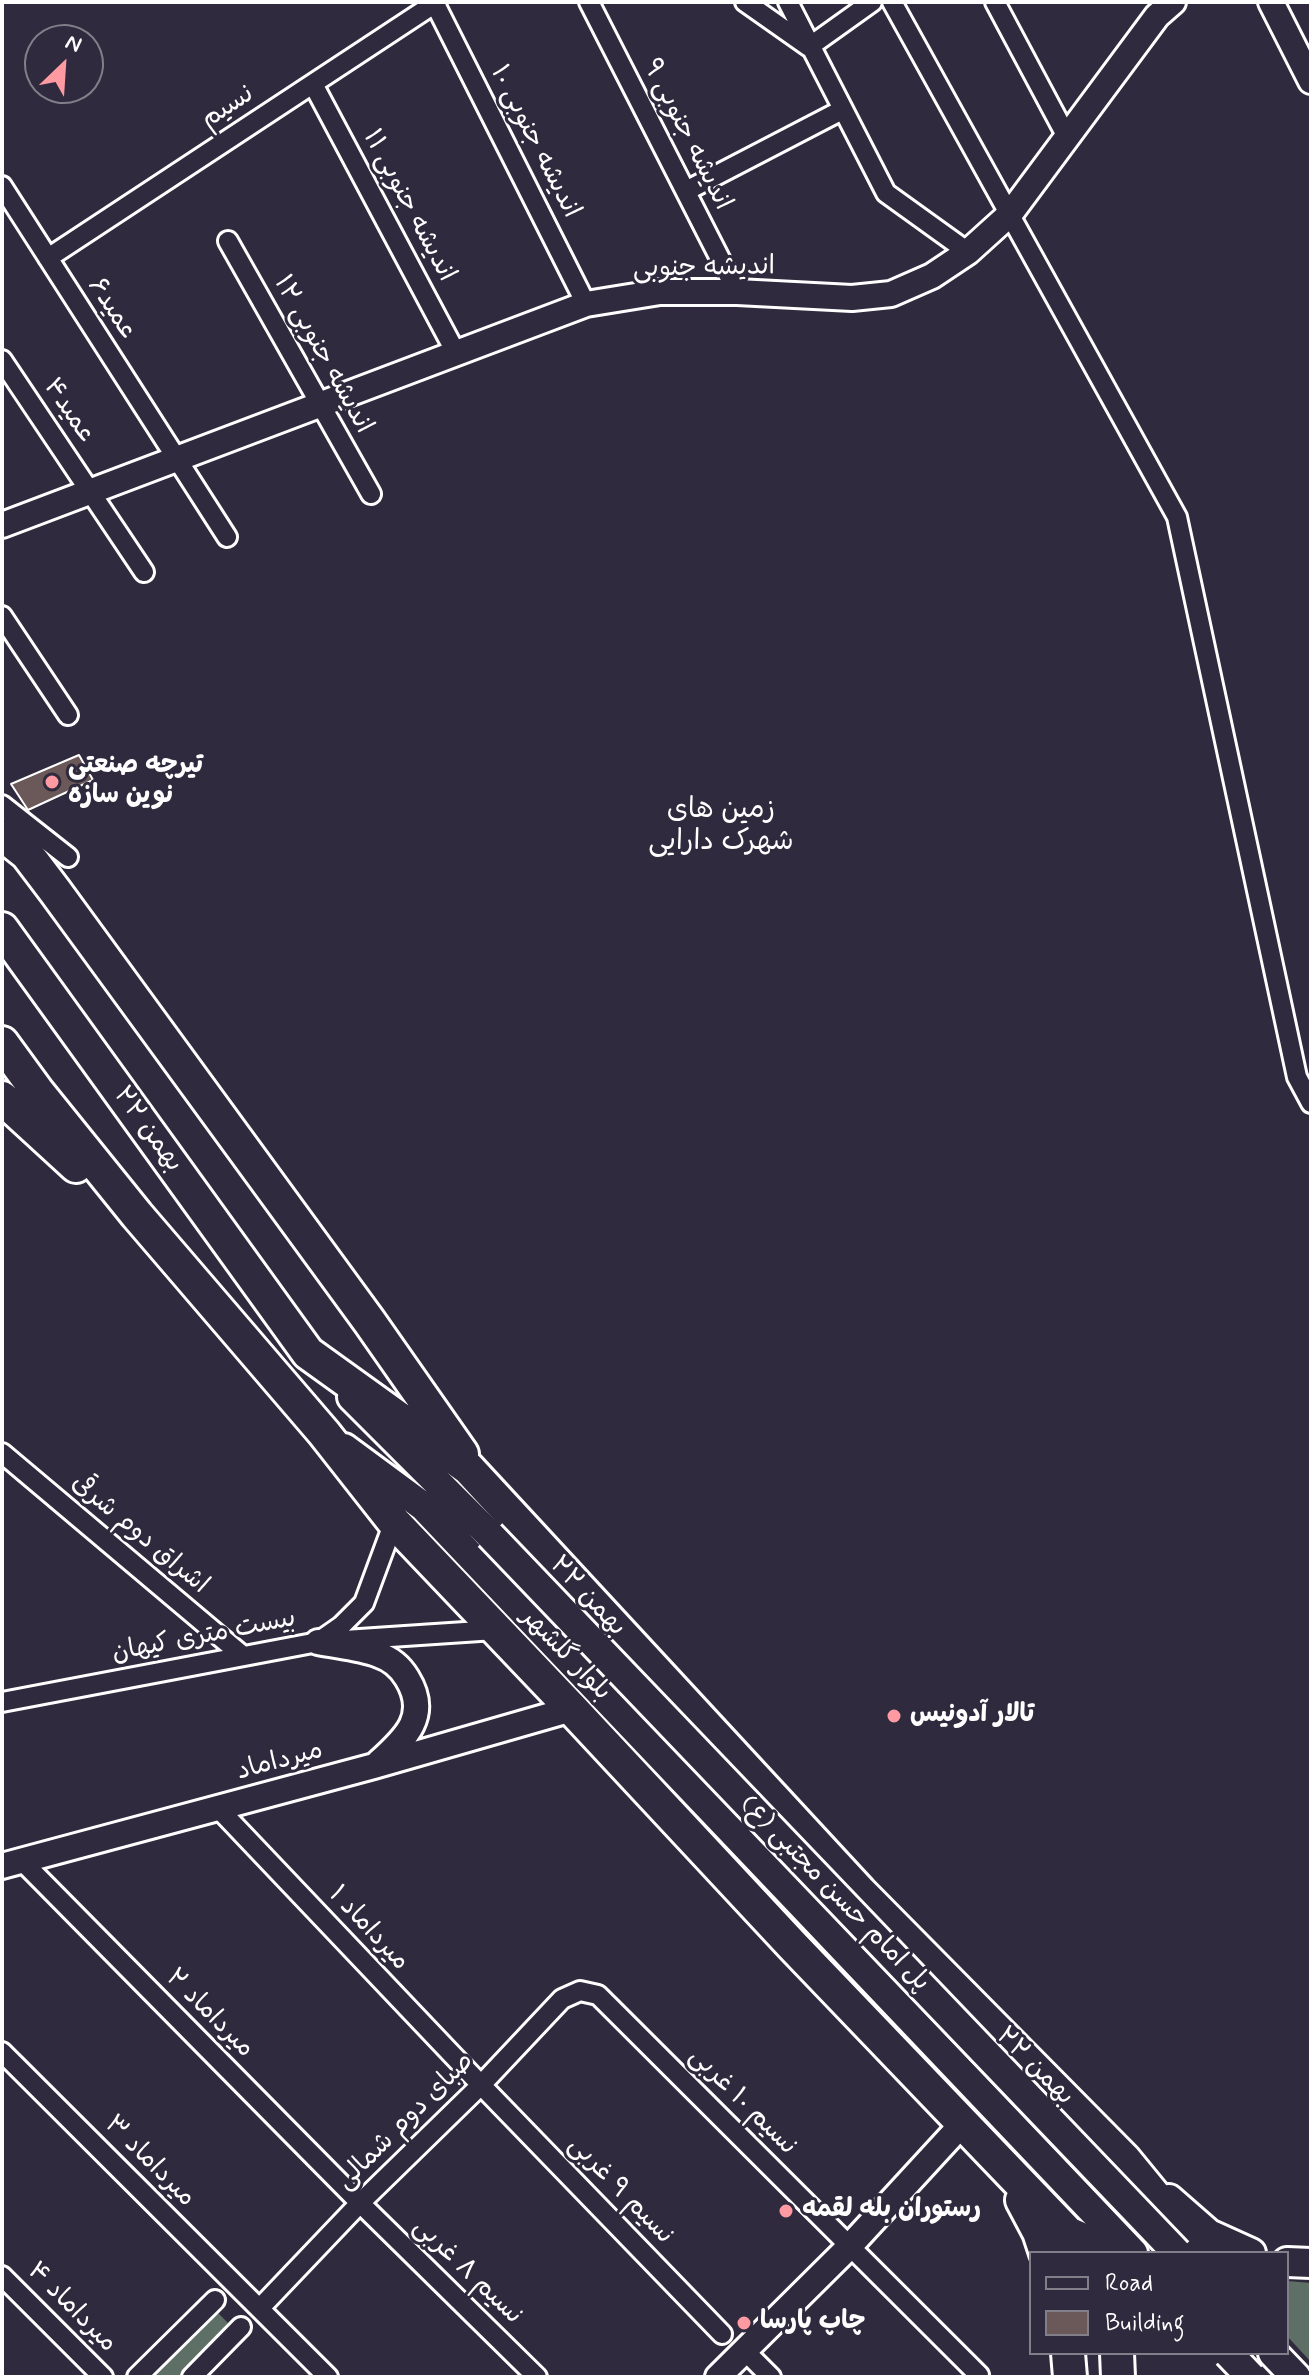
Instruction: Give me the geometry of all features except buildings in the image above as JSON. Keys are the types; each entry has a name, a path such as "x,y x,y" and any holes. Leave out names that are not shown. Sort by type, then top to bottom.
{"highway":[{"path":"2,834 27,854 36,866 369,1321 483,1483"},
{"name":"۲۲ بهمن","path":"2,929 308,1353 468,1468 483,1483 860,1892 1124,2159 1196,2251"},
{"path":"2,1043 37,1091 324,1433 394,1522 1004,2165 1065,2246 1099,2251"},
{"path":"2,1098 165,1246"},
{"path":"1124,2159 1136,2191 1163,2236 1165,2251"},
{"path":"1068,2355 1070,2377"},
{"path":"1117,2355 1118,2377"},
{"path":"1227,2377 1229,2355"}],"main road":[{"name":"پل امام حسن مجتبی (ع)","path":"308,1353 490,1535 1175,2251"},
{"name":"بلوار گلشهر","path":"324,1433 424,1507 792,1893"},
{"name":"پل امام حسن مجتبی (ع)","path":"792,1893 1131,2251"},
{"path":"1124,2159 1209,2234 1247,2251"},
{"path":"1289,2262 1311,2263"},
{"path":"1231,2355 1251,2377"},
{"path":"1275,2355 1296,2377"}],"street":[{"name":"اندیشه جنوبی ۹","path":"589,2 737,292"},
{"path":"745,2 809,47"},
{"path":"788,2 886,193 968,252"},
{"path":"809,47 872,2"},
{"path":"892,2 1177,517 1297,1077 1311,1103"},
{"path":"995,2 1067,137"},
{"path":"1271,2 1311,81"},
{"name":"نسیم","path":"48,258 436,3"},
{"name":"اندیشه جنوبی ۱۰","path":"436,3 586,304"},
{"name":"اندیشه جنوبی","path":"2,525 586,304 660,292 737,292 852,298 891,294 932,276 968,252 1010,214 1160,7"},
{"name":"اندیشه جنوبی ۱۱","path":"313,84 456,353"},
{"path":"686,191 842,110"},
{"name":"عمید۶","path":"2,186 227,537"},
{"name":"اندیشه جنوبی ۱۲","path":"228,241 371,494"},
{"name":"عمید۴","path":"2,360 144,572"},
{"path":"2,616 68,715"},
{"path":"2,805 68,857"},
{"name":"اشراق دوم شرقی","path":"2,1453 243,1656"},
{"name":"بیست متری کیهان","path":"11,1701 318,1642 341,1626 364,1603 394,1522"},
{"path":"318,1642 495,1630"},
{"path":"318,1642 380,1655 401,1668 416,1693 416,1716 405,1739 374,1766"},
{"path":"2,1683 11,1701"},
{"name":"میرداماد","path":"12,1863 374,1766 572,1709"},
{"name":"میرداماد ۱","path":"218,1808 481,2085"},
{"name":"میرداماد ۲","path":"12,1863 360,2203"},
{"name":"صبای دوم شمالی","path":"260,2308 562,1999 580,1991 598,1995"},
{"name":"نسیم ۱۰ غربی","path":"598,1995 979,2375"},
{"name":"میرداماد ۳","path":"2,2052 328,2377"},
{"name":"نسیم ۹ غربی","path":"481,2085 722,2334"},
{"path":"718,2377 849,2247 964,2122"},
{"name":"نسیم ۸ غربی","path":"360,2203 537,2377"},
{"name":"میرداماد ۴","path":"2,2276 103,2377"},
{"path":"137,2377 215,2300"},
{"path":"192,2377 241,2327"},
{"path":"745,2351 771,2377"}],"green space":[{"path":"1289,2281 1311,2283 1311,2362 1289,2338"},
{"path":"214,2309 231,2326 179,2377 146,2377"}],"place":[{"name":"تیرچه صنعتی نوین سازه","path":"52,782"},
{"name":"تالار آدونیس","path":"894,1716"},
{"name":"رستوران بله لقمه","path":"786,2211"},
{"name":"چاپ پارسا","path":"744,2323"}],"district":[{"name":"زمین های شهرک دارایی","path":"721,827"}]}
